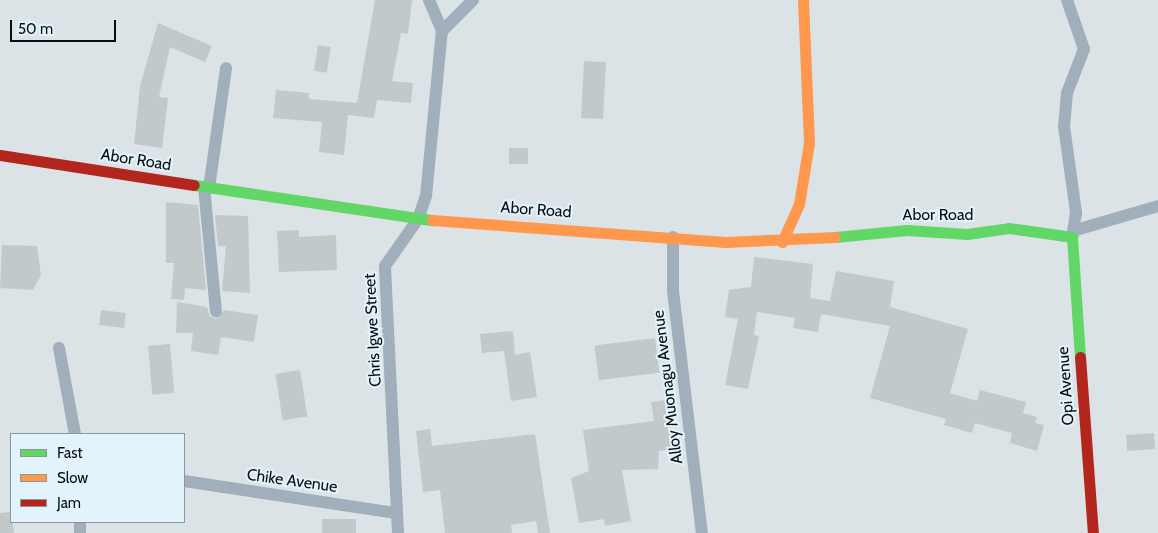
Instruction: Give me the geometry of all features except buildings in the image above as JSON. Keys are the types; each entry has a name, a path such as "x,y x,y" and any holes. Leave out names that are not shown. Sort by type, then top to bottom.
{"street":[{"path":"429,0 442,31 473,0"},
{"path":"782,242 799,204 809,143 808,39 803,0"},
{"path":"1066,0 1084,49 1067,93 1064,126 1074,233 1158,206"},
{"name":"Chris Igwe Street","path":"398,533 395,513 385,266 418,219 426,196 442,31"},
{"path":"216,311 207,187 226,68"},
{"name":"Abor Road","path":"0,155 418,219 782,242 907,230 967,234 1009,228 1074,233"},
{"name":"Opi Avenue","path":"1074,233 1094,533"},
{"name":"Alloy Muonagu Avenue","path":"673,236 673,291 702,533"},
{"path":"59,348 74,433"},
{"name":"Chike Avenue","path":"185,481 395,513"}],"traffic: fast":[{"path":"194,185 432,220"},
{"path":"835,237 907,230 967,234 1009,228 1072,237 1080,357"}],"traffic: slow":[{"path":"782,242 799,204 809,143 803,0"},
{"path":"432,220 725,242 835,237"}],"traffic: jam":[{"path":"0,155 194,185"},
{"path":"1080,357 1093,533"}]}
